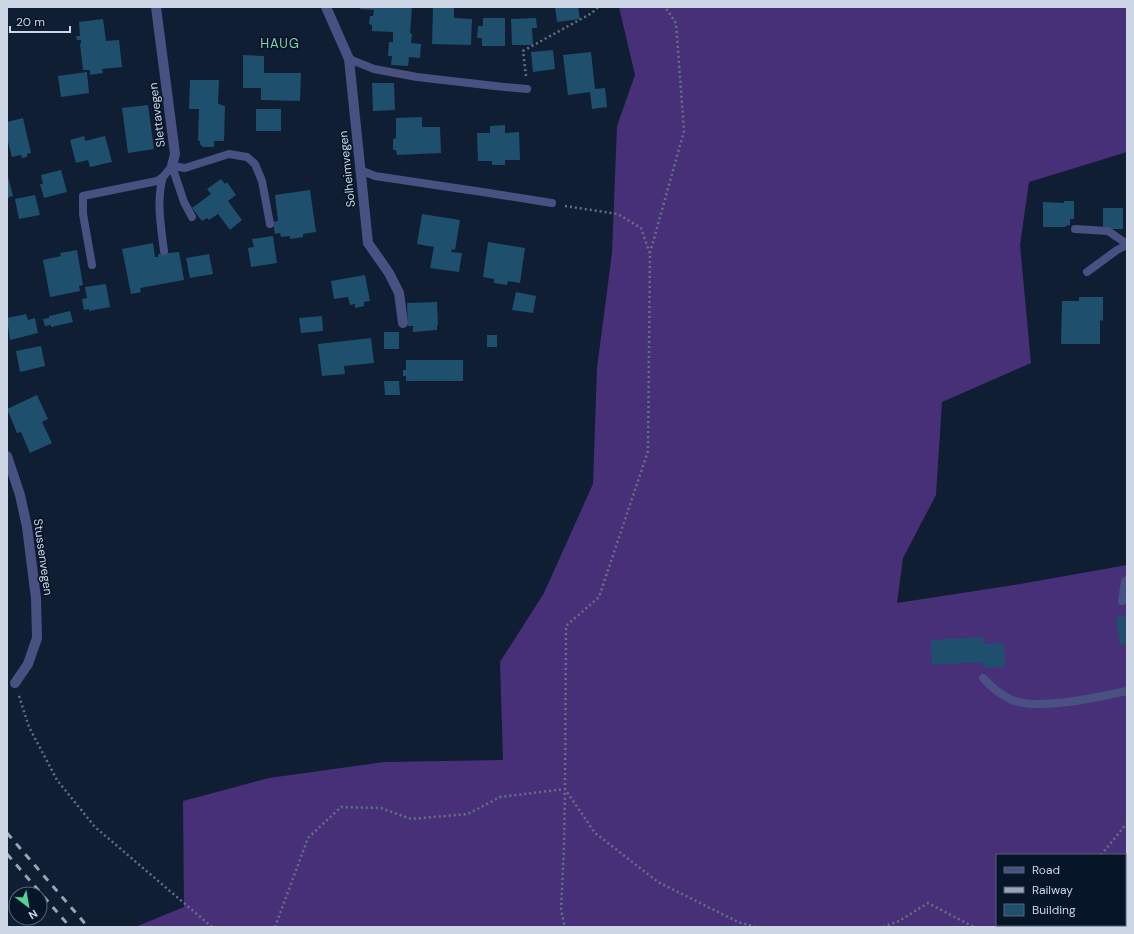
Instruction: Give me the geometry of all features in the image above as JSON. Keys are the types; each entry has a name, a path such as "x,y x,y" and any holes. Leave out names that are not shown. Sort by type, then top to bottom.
{"street":[{"name":"Slettavegen","path":"156,7 175,154 172,166"},
{"name":"Solheimvegen","path":"326,7 349,59 368,243 390,273 399,293 403,323"},
{"name":"Stussenvegen","path":"7,456 20,495 27,527 36,598 37,638 28,664 15,683"}],"lane":[{"path":"349,59 374,69 417,77 527,89"},
{"path":"92,265 82,214 83,196 157,181 163,177 172,166 185,168 229,154 247,157 255,164 262,181 270,224"},
{"name":"Slettavegen","path":"172,166 184,202 192,217"},
{"path":"360,170 375,176 489,192 552,204"},
{"path":"163,177 159,206 164,251"},
{"path":"1075,229 1108,231 1127,244 1087,272"},
{"path":"1122,601 1125,581 1127,580"},
{"path":"983,678 992,688 1013,700 1029,703 1046,704 1127,691"}],"path":[{"path":"527,89 523,51 592,12 598,7"},
{"path":"565,927 561,910 564,846 566,626 599,598 648,450 650,254 684,131 676,23 664,7"},
{"path":"552,204 618,214 641,228 650,254"},
{"path":"15,683 29,727 57,780 95,828 212,927"},
{"path":"275,927 308,838 341,807 381,808 411,819 468,814 500,797 564,789"},
{"path":"564,789 595,833 658,882 738,922 756,927"},
{"path":"1102,854 1127,823"},
{"path":"883,927 899,921 928,903 974,927"}],"shaded area":[{"path":"619,7 1127,7 1127,152 1029,182 1020,245 1031,363 942,402 936,495 903,558 897,603 1014,585 1127,565 1127,927 135,927 184,907 183,801 269,778 384,762 503,760 500,662 544,593 593,484 597,368 612,253 617,126 635,75"}],"building":[{"path":"360,7 412,7 410,33 412,34 411,43 421,44 420,58 409,57 408,66 391,65 392,56 388,56 389,42 393,42 393,32 372,31 372,25 369,24 370,16 373,16 374,10 360,9"},
{"path":"433,7 454,7 454,18 472,19 471,45 432,44"},
{"path":"555,7 578,7 580,19 557,22"},
{"path":"483,18 505,18 505,46 482,46 482,38 477,38 478,26 483,26"},
{"path":"536,18 537,28 532,28 533,45 512,45 511,19"},
{"path":"103,19 106,41 119,40 122,67 102,69 103,73 90,75 90,70 83,70 80,44 81,40 77,40 76,36 80,36 79,22"},
{"path":"553,50 555,69 533,72 531,52"},
{"path":"591,52 595,89 605,88 607,107 592,109 590,92 568,95 563,55"},
{"path":"243,55 264,56 264,73 301,73 300,101 261,100 261,88 243,88"},
{"path":"87,72 89,93 61,97 58,76"},
{"path":"190,80 219,80 218,103 225,106 224,141 214,141 214,147 203,147 200,144 200,141 198,141 199,109 189,109"},
{"path":"372,83 394,83 395,110 373,111"},
{"path":"148,105 154,149 128,153 122,108"},
{"path":"256,109 281,109 281,131 256,131"},
{"path":"422,117 422,127 440,127 441,153 397,155 396,150 393,150 393,139 396,138 396,118"},
{"path":"23,118 31,153 27,154 27,157 22,158 21,155 12,157 7,138 7,122"},
{"path":"505,125 505,133 519,132 520,160 505,160 505,165 492,165 492,161 478,161 477,133 490,133 490,126"},
{"path":"84,136 85,141 105,136 112,162 90,167 88,160 76,163 70,140"},
{"path":"61,170 67,192 44,198 40,184 43,184 41,175"},
{"path":"7,173 13,196 7,198"},
{"path":"221,179 225,184 227,182 236,195 228,201 242,220 230,230 218,214 209,220 207,218 202,221 192,208 211,194 207,189"},
{"path":"310,190 316,232 303,234 303,237 290,239 290,236 281,237 280,233 275,234 273,222 278,221 275,195"},
{"path":"35,195 40,215 19,219 15,199"},
{"path":"1064,201 1074,201 1074,219 1070,219 1070,225 1065,226 1066,227 1043,227 1043,202 1064,203"},
{"path":"1103,208 1123,208 1123,229 1103,229"},
{"path":"422,214 460,220 455,250 452,249 451,252 462,253 459,272 430,268 434,247 417,244"},
{"path":"273,236 277,263 251,267 248,248 254,247 252,239"},
{"path":"488,242 525,248 520,283 508,281 507,285 494,283 494,279 483,277"},
{"path":"153,243 155,257 158,257 158,254 179,252 184,280 140,288 141,292 131,294 122,249"},
{"path":"77,250 83,285 79,286 80,291 50,297 43,260 61,256 60,253"},
{"path":"209,254 213,274 190,278 186,258"},
{"path":"365,275 370,301 364,302 364,306 355,308 355,304 350,305 348,297 334,299 331,281"},
{"path":"106,284 110,307 89,311 89,309 84,310 82,299 87,298 85,287"},
{"path":"516,292 536,296 533,313 512,310"},
{"path":"1079,297 1103,297 1103,321 1100,320 1100,344 1061,344 1062,301 1079,301"},
{"path":"437,302 437,330 413,332 413,326 408,326 407,303"},
{"path":"70,311 73,322 51,327 51,325 45,326 43,319"},
{"path":"26,314 28,320 35,318 38,333 10,340 7,318"},
{"path":"322,316 323,331 301,333 299,318"},
{"path":"384,332 399,332 399,349 384,349"},
{"path":"487,335 497,335 497,347 487,347"},
{"path":"371,338 374,363 344,366 345,374 322,376 318,344"},
{"path":"41,346 45,366 20,372 16,351"},
{"path":"406,360 463,360 463,381 406,381 406,376 403,376 403,370 406,370"},
{"path":"384,381 399,381 400,395 385,395"},
{"path":"37,395 48,419 42,422 52,443 30,453 21,432 17,433 7,409"},
{"path":"1127,615 1127,644 1120,645 1116,617"},
{"path":"984,637 984,644 1004,643 1005,667 983,668 983,662 932,665 931,640"}],"railway":[{"path":"7,833 88,927"},
{"path":"7,854 70,927"}],"district":[{"name":"HAUG","path":"280,43"}]}
